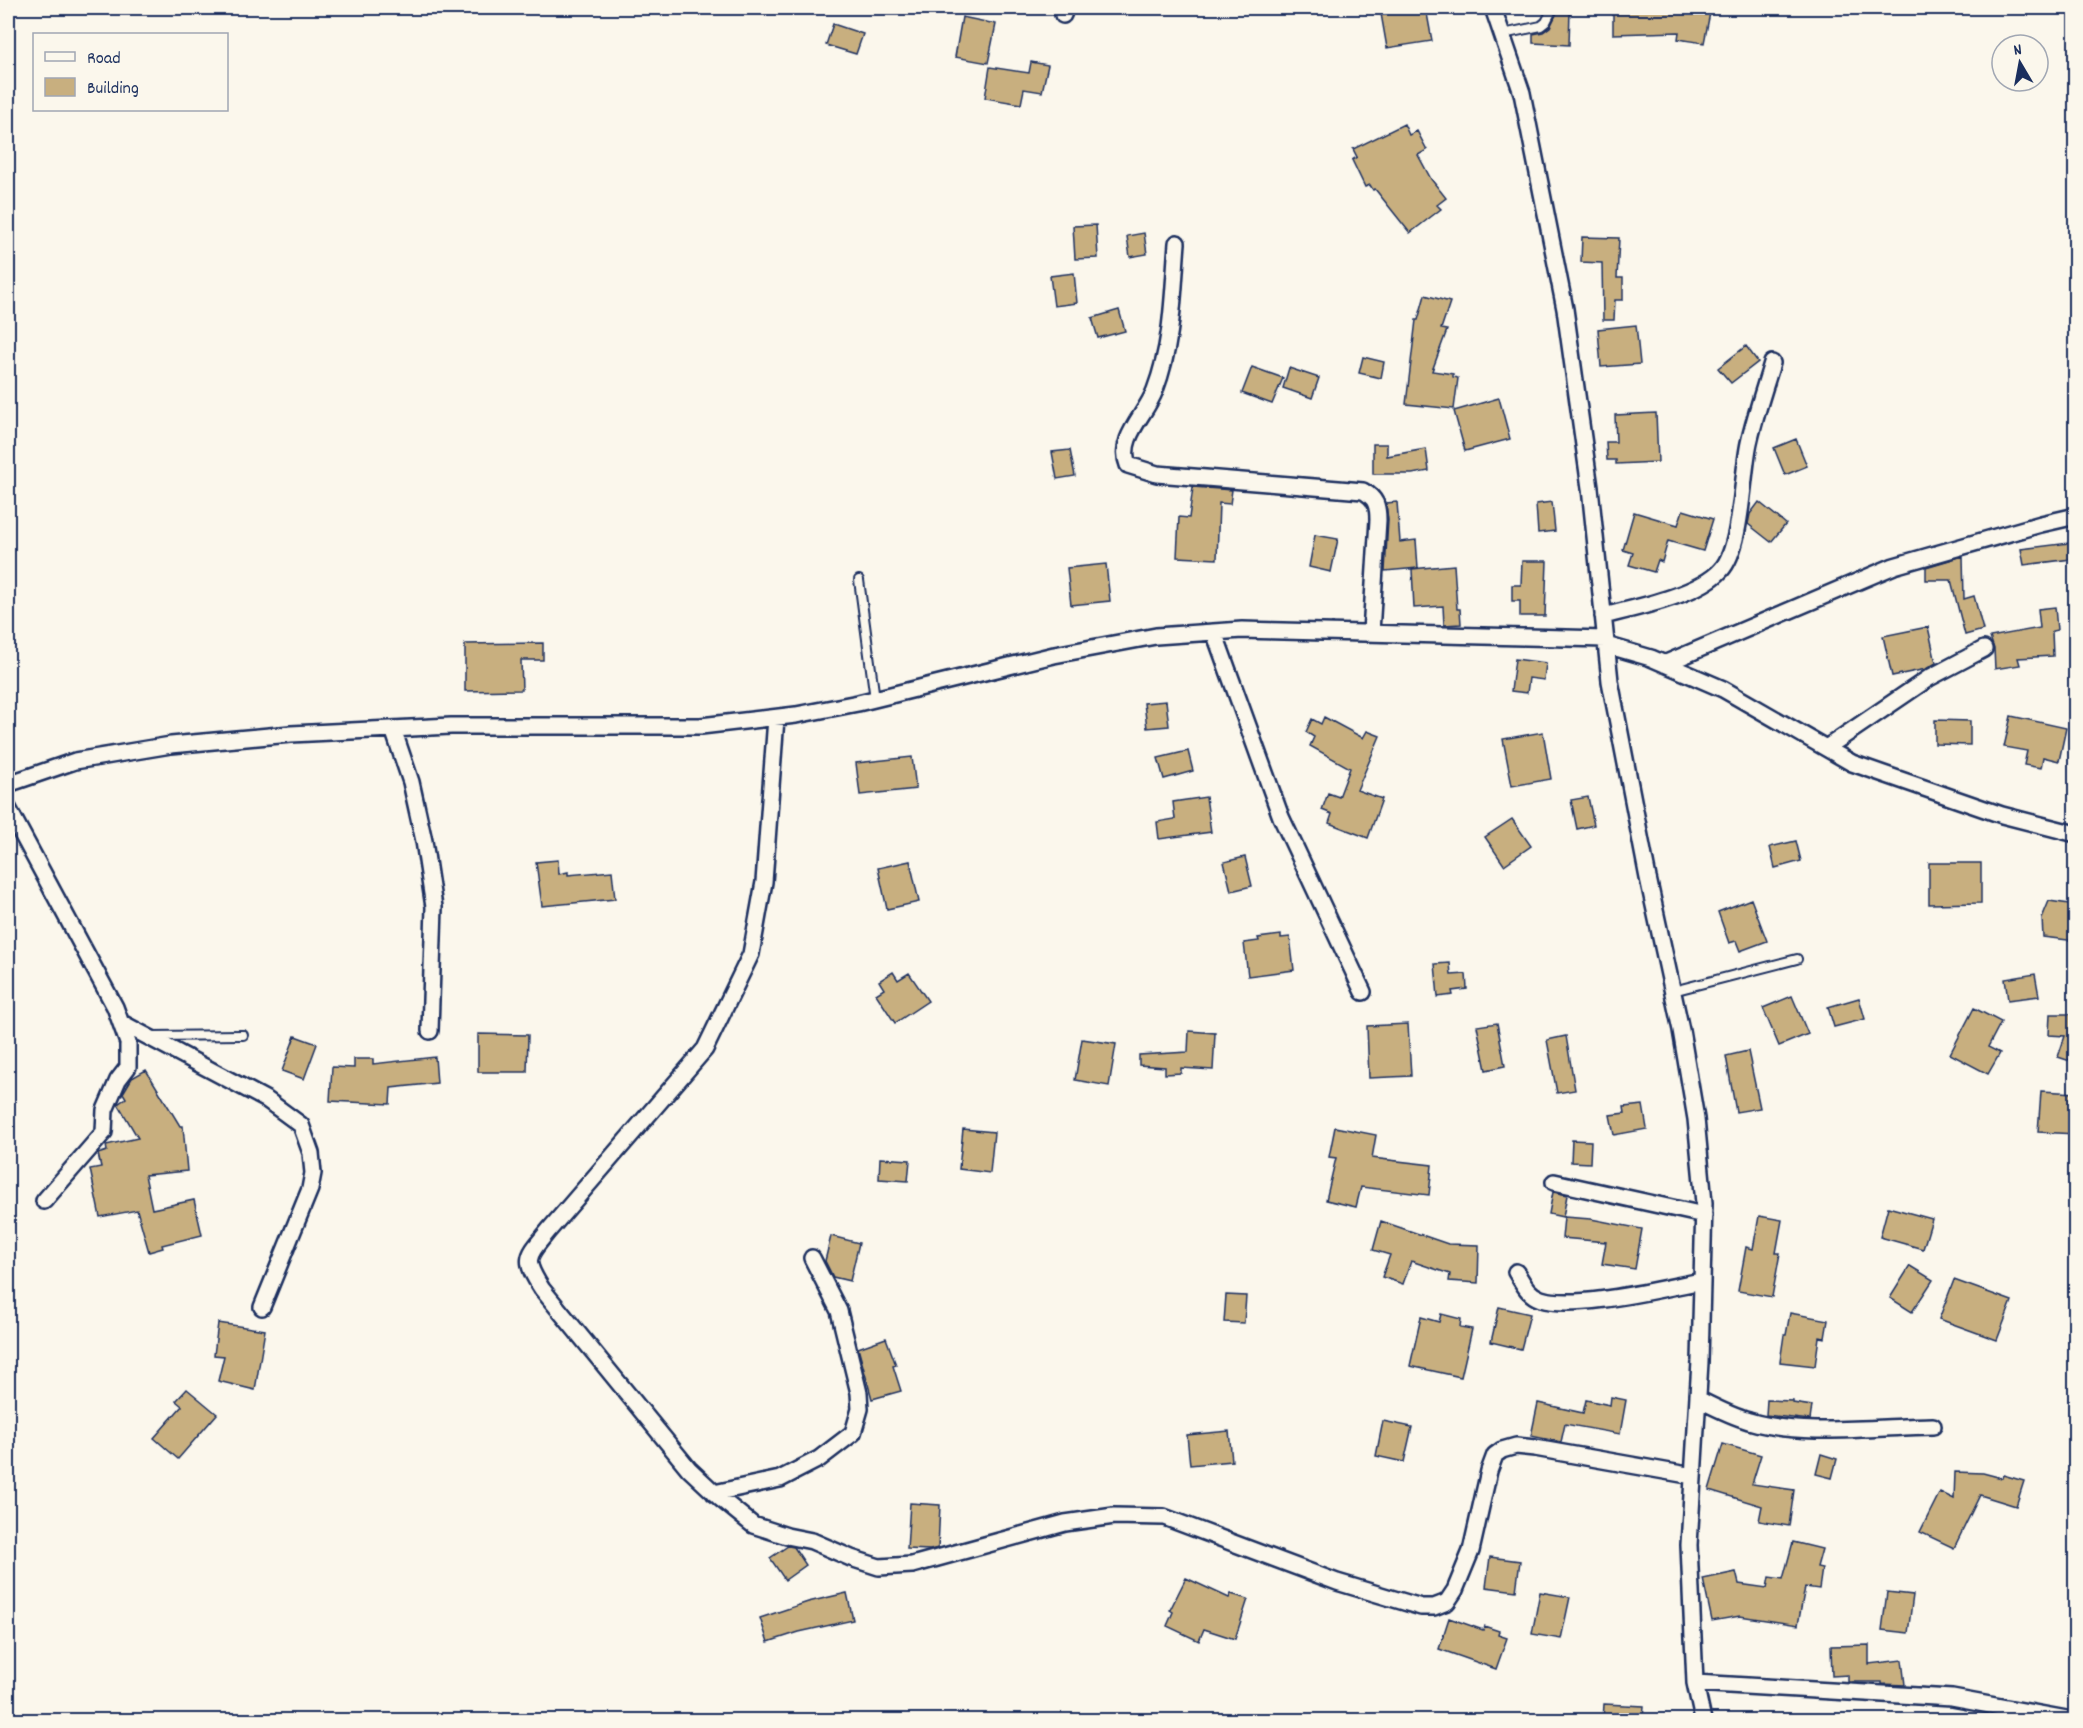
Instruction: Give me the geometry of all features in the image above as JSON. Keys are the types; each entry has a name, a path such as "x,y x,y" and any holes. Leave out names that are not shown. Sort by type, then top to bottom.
{"street":[{"path":"1493,8 1522,93 1566,309 1590,488 1614,704 1648,878 1682,1030 1696,1119 1704,1215 1698,1399 1689,1545 1695,1683 1703,1720"},
{"path":"1177,243 1170,339 1155,391 1126,443 1124,455 1128,465 1157,474 1363,491 1374,497 1378,508 1378,520 1371,633"},
{"path":"1603,616 1660,601 1700,585 1721,571 1733,550 1749,443 1772,363"},
{"path":"1664,664 1894,566 2076,516"},
{"path":"8,784 75,760 171,745 291,734 451,726 701,726 776,718 875,699 1054,655 1156,636 1242,630 1371,633 1606,642 1723,689 1852,763 2002,815 2076,834"},
{"path":"1214,632 1281,816 1363,992"},
{"path":"1826,748 1929,678 1984,649"},
{"path":"776,718 764,882 751,954 705,1049 533,1250 528,1260 530,1270 542,1289 689,1469 714,1493 753,1525 812,1541 879,1567 912,1565 1065,1523 1114,1516 1164,1517 1337,1582 1421,1607 1434,1607 1447,1602 1455,1590 1471,1551 1489,1471 1495,1455 1503,1450 1516,1446 1534,1448 1693,1476"},
{"path":"393,729 413,792 424,841 434,907 430,1031"},
{"path":"8,808 122,1023 128,1042 128,1067 118,1080 105,1110 104,1132 44,1201"},
{"path":"122,1023 267,1100 301,1125 311,1153 313,1173 309,1190 262,1307"},
{"path":"1554,1182 1704,1215"},
{"path":"714,1493 780,1479 819,1459 853,1433 860,1409 859,1393 839,1311 812,1258"},
{"path":"1516,1272 1526,1290 1539,1299 1560,1302 1599,1299 1702,1281"},
{"path":"1698,1399 1748,1421 1780,1428 1933,1426"},
{"path":"1695,1683 1952,1698 2072,1720"}],"lane":[{"path":"1503,34 1541,26 1546,22 1553,8"},
{"path":"859,580 875,699"},
{"path":"1673,991 1797,959"},
{"path":"147,1036 243,1035"}],"building":[{"path":"1380,8 1426,8 1432,41 1387,48"},
{"path":"1613,8 1711,8 1704,43 1678,39 1679,32 1613,34"},
{"path":"1559,9 1570,9 1569,45 1533,43 1533,34 1543,32 1550,27"},
{"path":"962,17 996,24 988,63 955,57"},
{"path":"833,24 863,34 856,54 826,45"},
{"path":"1031,62 1048,65 1042,92 1024,89 1021,104 985,98 990,67 1029,73"},
{"path":"1404,124 1409,135 1417,131 1427,150 1418,155 1431,179 1446,198 1437,205 1441,209 1410,233 1375,189 1373,190 1370,185 1365,187 1352,160 1357,157 1353,149"},
{"path":"1096,225 1098,258 1075,259 1073,226"},
{"path":"1144,233 1147,254 1130,257 1127,236"},
{"path":"1582,237 1619,238 1617,278 1623,278 1623,300 1615,300 1614,320 1603,320 1602,263 1581,262"},
{"path":"1074,273 1077,303 1054,306 1050,276"},
{"path":"1425,295 1450,302 1441,329 1447,330 1432,371 1453,374 1453,377 1458,378 1454,409 1406,404 1416,320 1418,320"},
{"path":"1119,310 1125,331 1098,338 1092,318"},
{"path":"1636,325 1640,364 1601,367 1598,329"},
{"path":"1746,346 1758,362 1731,383 1718,368"},
{"path":"1363,357 1384,362 1381,378 1359,373"},
{"path":"1252,367 1283,378 1272,404 1242,393"},
{"path":"1289,368 1319,378 1312,398 1283,388"},
{"path":"1499,398 1510,439 1465,451 1454,411"},
{"path":"1656,413 1658,462 1616,464 1616,460 1607,460 1606,442 1616,442 1615,415"},
{"path":"1796,439 1807,466 1785,475 1774,448"},
{"path":"1373,444 1387,444 1387,456 1426,449 1429,471 1412,474 1373,474"},
{"path":"1070,450 1075,476 1057,479 1052,452"},
{"path":"1193,487 1232,490 1230,504 1219,503 1217,559 1177,557 1179,517 1189,518"},
{"path":"1397,502 1400,542 1416,540 1418,568 1385,571 1388,520 1386,503"},
{"path":"1552,502 1555,531 1538,533 1536,504"},
{"path":"1759,502 1786,524 1771,542 1748,524 1750,514"},
{"path":"1683,510 1713,519 1703,551 1668,541 1662,562 1658,560 1654,572 1629,565 1633,553 1623,550 1634,512 1678,525"},
{"path":"1315,535 1338,539 1331,572 1309,567"},
{"path":"2069,543 2071,559 2024,565 2021,549"},
{"path":"1963,556 1964,599 1974,596 1983,630 1965,635 1951,580 1926,580 1926,567"},
{"path":"1522,561 1547,561 1545,616 1520,616 1520,601 1512,601 1512,585 1521,585"},
{"path":"1106,564 1110,601 1071,605 1067,568"},
{"path":"1454,565 1457,609 1460,609 1461,624 1444,625 1443,606 1414,608 1412,569"},
{"path":"2055,607 2057,630 2052,631 2053,656 2018,658 2020,665 1995,669 1994,649 1990,637 2040,628 2038,609"},
{"path":"1928,627 1936,663 1926,669 1892,676 1883,636"},
{"path":"543,643 543,660 521,660 522,690 465,691 465,644"},
{"path":"1515,659 1546,663 1544,680 1529,678 1527,693 1511,691"},
{"path":"1166,701 1169,726 1147,728 1144,703"},
{"path":"2011,716 2066,728 2059,761 2043,757 2041,768 2024,765 2027,751 2004,747"},
{"path":"1324,717 1363,738 1367,731 1380,736 1357,790 1382,799 1368,838 1329,823 1332,814 1322,810 1328,793 1339,797 1350,768 1310,746 1314,737 1306,732 1312,719 1321,724"},
{"path":"1935,720 1970,721 1970,745 1935,744"},
{"path":"1543,732 1551,779 1512,786 1503,739"},
{"path":"1188,751 1193,771 1164,779 1158,758"},
{"path":"912,757 916,789 860,795 856,763"},
{"path":"1206,797 1211,832 1159,839 1157,822 1175,819 1173,802"},
{"path":"1588,797 1594,825 1577,829 1571,800"},
{"path":"1512,819 1531,846 1504,865 1485,837"},
{"path":"1796,841 1801,861 1775,868 1770,847"},
{"path":"1245,857 1252,886 1231,891 1224,862"},
{"path":"558,860 559,874 612,871 615,899 542,906 536,862"},
{"path":"910,861 919,902 887,909 878,868"},
{"path":"1929,863 1981,863 1981,903 1929,904"},
{"path":"1751,899 1767,941 1740,951 1736,941 1729,943 1718,912"},
{"path":"2049,901 2076,905 2076,941 2043,937 2042,918"},
{"path":"1281,935 1281,938 1290,937 1294,970 1248,976 1244,943 1259,941 1258,938"},
{"path":"1450,963 1451,975 1466,974 1467,989 1452,991 1453,995 1438,997 1435,964"},
{"path":"893,972 898,980 909,973 928,1001 895,1023 876,994 884,989 879,981"},
{"path":"2035,974 2039,996 2008,1000 2005,979"},
{"path":"1792,996 1808,1034 1779,1046 1763,1008"},
{"path":"1859,998 1865,1019 1834,1027 1828,1007"},
{"path":"1974,1008 2001,1022 1988,1047 2000,1053 1988,1074 1950,1054"},
{"path":"2076,1013 2076,1063 2058,1057 2065,1036 2049,1035 2050,1014"},
{"path":"1497,1023 1505,1066 1486,1070 1477,1026"},
{"path":"1408,1024 1411,1076 1369,1078 1367,1026"},
{"path":"1189,1031 1215,1033 1213,1070 1181,1068 1181,1073 1165,1074 1165,1067 1139,1065 1139,1055 1188,1052"},
{"path":"478,1034 528,1035 527,1072 478,1072"},
{"path":"295,1036 317,1044 304,1079 282,1071"},
{"path":"1566,1036 1575,1090 1557,1093 1547,1040"},
{"path":"1082,1039 1116,1044 1109,1086 1075,1080"},
{"path":"1748,1051 1760,1108 1736,1112 1726,1056"},
{"path":"435,1057 437,1083 391,1088 390,1104 330,1101 332,1067 354,1068 354,1059 373,1059 373,1064"},
{"path":"146,1070 180,1126 183,1126 187,1171 145,1175 152,1209 194,1200 202,1235 162,1245 163,1248 149,1252 137,1210 100,1217 90,1169 101,1167 98,1154 107,1151 106,1145 138,1138 118,1104 126,1098 123,1093 132,1078"},
{"path":"2041,1091 2076,1093 2076,1134 2038,1132"},
{"path":"1643,1105 1647,1129 1614,1135 1610,1115 1625,1113 1624,1107"},
{"path":"1335,1127 1376,1135 1372,1158 1432,1165 1429,1195 1361,1187 1356,1207 1326,1200 1336,1158 1329,1157"},
{"path":"963,1129 994,1132 990,1173 959,1169"},
{"path":"1572,1140 1591,1141 1590,1163 1571,1162"},
{"path":"880,1158 910,1160 908,1181 879,1179"},
{"path":"1553,1192 1567,1195 1563,1217 1549,1214"},
{"path":"1888,1207 1932,1219 1923,1249 1880,1237"},
{"path":"1759,1216 1782,1220 1776,1253 1780,1253 1772,1297 1738,1291 1746,1247 1753,1249"},
{"path":"1564,1217 1591,1219 1642,1229 1635,1269 1602,1264 1606,1242 1562,1238"},
{"path":"1381,1221 1448,1244 1479,1245 1478,1283 1449,1281 1450,1274 1411,1261 1403,1284 1382,1277 1390,1255 1373,1250"},
{"path":"831,1236 859,1243 850,1281 833,1277 825,1261"},
{"path":"1910,1266 1933,1280 1912,1312 1890,1298"},
{"path":"1954,1280 2012,1301 1997,1340 1939,1319"},
{"path":"1226,1295 1246,1296 1244,1323 1224,1322"},
{"path":"1499,1307 1530,1314 1521,1349 1491,1342"},
{"path":"1790,1313 1828,1320 1825,1338 1819,1337 1815,1366 1780,1362"},
{"path":"1441,1314 1461,1319 1460,1327 1472,1329 1461,1377 1410,1366 1421,1317 1439,1322"},
{"path":"218,1323 265,1330 255,1390 218,1381 224,1356 214,1355"},
{"path":"886,1338 896,1365 893,1366 901,1391 872,1399 858,1348"},
{"path":"187,1389 217,1414 178,1459 154,1438 182,1406 176,1401"},
{"path":"1611,1397 1626,1400 1620,1434 1565,1424 1561,1442 1531,1436 1538,1403 1583,1413 1586,1400 1610,1405"},
{"path":"1767,1400 1793,1401 1793,1403 1812,1406 1810,1420 1766,1415"},
{"path":"1383,1421 1412,1427 1404,1462 1376,1456"},
{"path":"1229,1431 1232,1461 1190,1465 1187,1435"},
{"path":"1723,1444 1761,1455 1752,1484 1794,1490 1789,1526 1759,1521 1762,1506 1709,1490"},
{"path":"1821,1454 1837,1459 1832,1478 1816,1474"},
{"path":"1955,1472 1983,1473 2002,1478 2003,1475 2024,1481 2016,1506 1980,1495 1954,1548 1920,1532 1940,1492 1954,1499"},
{"path":"910,1503 940,1505 938,1548 907,1549"},
{"path":"1793,1542 1822,1549 1817,1567 1822,1568 1819,1589 1805,1587 1798,1625 1740,1616 1712,1621 1703,1579 1736,1572 1739,1584 1767,1588 1769,1577 1783,1579"},
{"path":"788,1546 794,1547 806,1565 785,1580 770,1558"},
{"path":"1490,1557 1520,1561 1516,1591 1486,1587"},
{"path":"1186,1578 1229,1598 1231,1594 1248,1599 1235,1639 1204,1629 1199,1641 1167,1626 1173,1612 1170,1610"},
{"path":"1540,1592 1570,1597 1561,1639 1532,1634"},
{"path":"1887,1592 1913,1595 1908,1633 1882,1630"},
{"path":"847,1593 853,1620 799,1632 768,1642 760,1618 808,1602"},
{"path":"1449,1618 1483,1630 1484,1626 1499,1631 1498,1635 1507,1638 1496,1669 1439,1649"},
{"path":"1869,1645 1869,1664 1902,1660 1905,1685 1848,1682 1848,1675 1832,1676 1831,1646"},
{"path":"1604,1704 1644,1706 1643,1720 1603,1720"}]}
